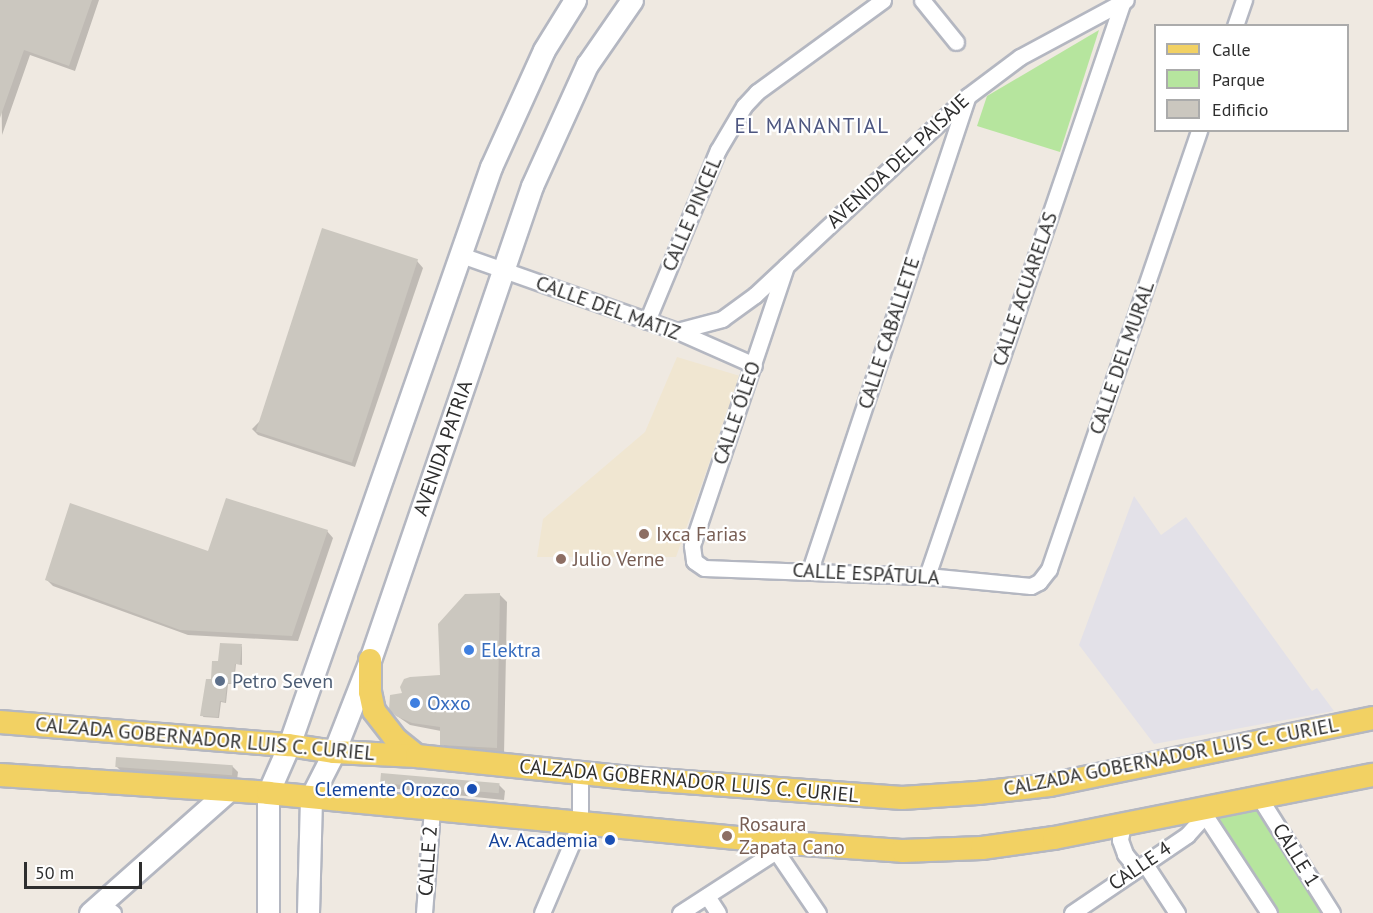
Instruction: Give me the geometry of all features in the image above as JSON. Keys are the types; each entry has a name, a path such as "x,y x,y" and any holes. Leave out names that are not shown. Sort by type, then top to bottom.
{"main road":[{"path":"370,660 370,692 374,711 397,740 417,756"},
{"name":"CALZADA GOBERNADOR LUIS C. CURIEL","path":"0,722 289,745 334,752 417,756 580,773 892,797 978,794 1050,785 1373,718"},
{"path":"0,775 312,797 580,824 844,848 902,851 982,848 1054,838 1123,824 1203,812 1259,797 1373,775"}],"street":[{"path":"268,913 268,794 289,745 461,255 513,114 544,50 575,0"},
{"name":"AVENIDA PATRIA","path":"309,913 312,797 334,752 370,660 532,186 565,109 587,65 632,0"},
{"name":"CALLE PINCEL","path":"647,321 718,150 744,106 757,92 883,0"},
{"path":"922,0 956,42"},
{"path":"1236,24 1244,0"},
{"name":"AVENIDA DEL PAISAJE","path":"677,331 722,319 755,295 968,96 1020,57 1125,1"},
{"name":"CALLE ACUARELAS","path":"927,576 1125,1"},
{"name":"CALLE CABALLETE","path":"810,570 968,96"},
{"name":"CALLE DEL MURAL","path":"1039,582 1049,569 1198,132"},
{"name":"CALLE DEL MATIZ","path":"461,255 677,331 754,365"},
{"name":"CALLE ÓLEO","path":"694,561 692,546 786,266"},
{"name":"CALLE ESPÁTULA","path":"694,561 704,568 810,570 927,576 1023,587 1039,582"},
{"path":"542,913 580,824 580,773"},
{"path":"101,910 228,791"},
{"name":"CALLE 1","path":"1259,797 1332,913"},
{"name":"CALLE 2","path":"424,913 432,809"},
{"path":"1203,812 1269,913"},
{"name":"CALLE 4","path":"1072,913 1187,835 1203,812"},
{"path":"1123,824 1120,840 1125,854 1141,867 1177,913"},
{"path":"680,913 776,851 818,913"},
{"path":"707,896 718,913"}],"shaded area":[{"path":"677,357 740,376 676,557 537,557 543,519 645,432"},
{"path":"1134,496 1161,535 1186,517 1312,691 1317,688 1334,711 1154,744 1079,645"}],"green space":[{"path":"1099,30 1060,152 977,126 987,96"},
{"path":"1258,799 1330,913 1272,913 1212,822 1241,804"}],"building":[{"path":"0,0 92,0 69,66 24,50 0,118"},
{"path":"322,228 418,259 352,463 256,432"},
{"path":"226,498 328,530 292,636 180,630 45,580 70,503 208,551"},
{"name":"Elektra","path":"500,593 497,748 440,745 440,727 412,723 396,716 389,710 390,695 402,693 400,687 404,679 440,675 438,624 465,594"},
{"name":"Petro Seven","path":"220,643 242,644 240,664 235,664 233,684 227,683 225,702 220,701 218,717 200,716 206,679 211,679 212,661 218,661"},
{"path":"116,757 233,765 232,775 115,767"},
{"name":"Clemente Orozco","path":"381,773 500,783 499,793 380,783"}],"place":[{"name":"Ixca Farias","path":"644,534"},
{"name":"Julio Verne","path":"561,559"},
{"name":"Elektra","path":"469,650"},
{"name":"Petro Seven","path":"220,681"},
{"name":"Oxxo","path":"415,703"},
{"name":"Clemente Orozco","path":"472,789"},
{"name":"Rosaura Zapata Cano","path":"727,836"},
{"name":"Av. Academia","path":"610,840"}],"district":[{"name":"EL MANANTIAL","path":"812,126"}]}
